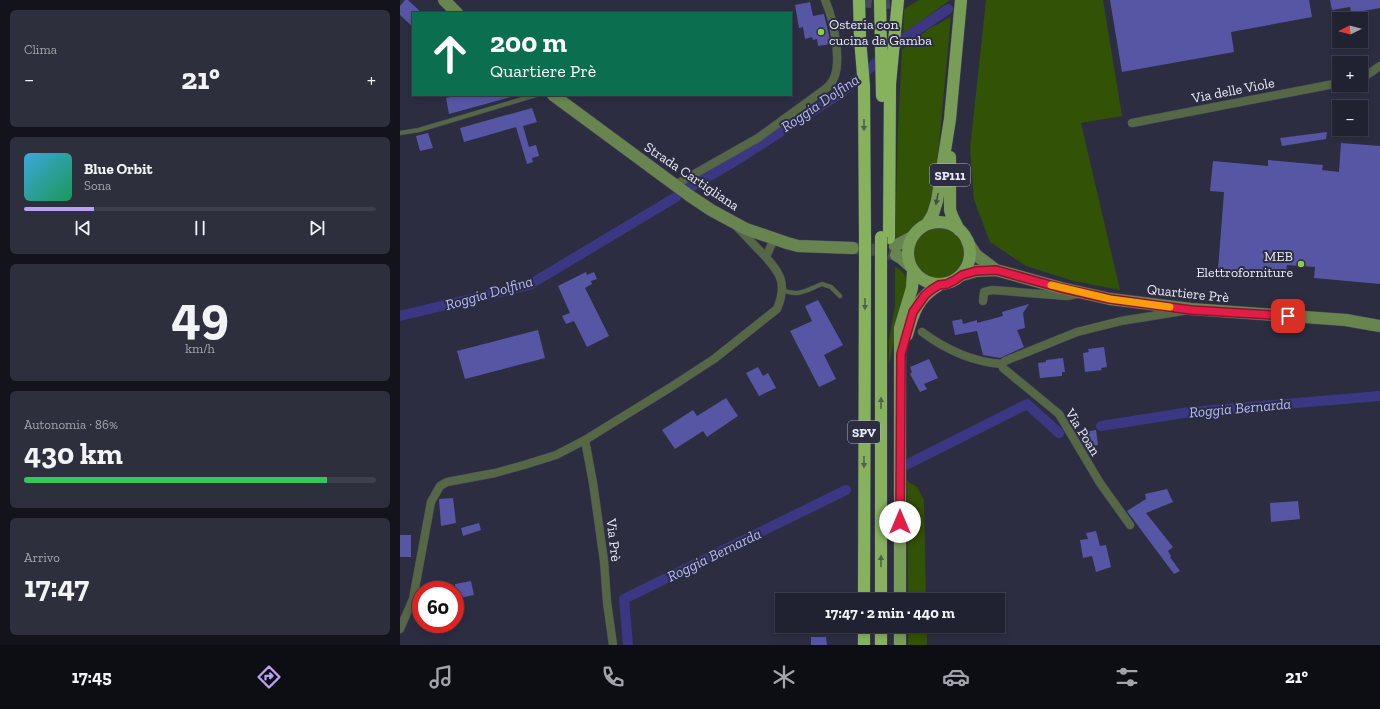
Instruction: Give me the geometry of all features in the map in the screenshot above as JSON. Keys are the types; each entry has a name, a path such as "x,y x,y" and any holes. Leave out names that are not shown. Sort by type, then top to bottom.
{"highway":[{"name":"SPV","path":"859,0 860,39 864,86 864,593"},
{"name":"SPV","path":"880,0 882,38 881,237 884,265 881,352 881,593"},
{"path":"884,265 892,64 898,0"},
{"path":"864,633 864,645"},
{"path":"881,633 881,645"}],"main road":[{"name":"SP111","path":"912,237 927,224 934,214 937,201 950,119 961,0"},
{"name":"SP111","path":"950,119 950,210 959,230 967,241 970,250 970,259 962,275"},
{"path":"927,224 938,222 949,224 959,230"},
{"path":"900,593 900,328 912,288 911,269 907,256 908,246 912,237"},
{"path":"911,269 920,279 939,285 947,284 962,275"},
{"path":"901,354 913,312 925,295 939,285"},
{"path":"900,633 900,645"}],"street":[{"path":"444,0 456,12"},
{"path":"675,185 758,138 824,90 830,84 834,77 837,62 836,43 829,9 825,0"},
{"path":"1368,74 1380,66"},
{"name":"Via delle Viole","path":"1132,123 1332,84"},
{"name":"Strada Cartigliana","path":"554,96 675,185 711,210 732,222 746,229 798,246 853,248"},
{"path":"400,629 413,599 431,502 440,486 447,482 524,466 556,455 585,440 714,359 777,309 781,299 782,290 780,274 766,257 732,222"},
{"path":"911,269 895,250 912,237"},
{"path":"766,257 774,239"},
{"name":"Quartiere Prè","path":"967,241 976,255 996,270"},
{"name":"Quartiere Prè","path":"962,275 976,271 996,270 1110,299 1191,310 1346,320 1380,326"},
{"path":"983,301 984,292 992,290 1066,296 1080,292"},
{"path":"922,332 966,357 988,363 1002,364 1005,361 1077,332 1120,321 1191,310"},
{"name":"Via Poan","path":"1002,364 1003,368 1059,414 1100,483 1130,526"},
{"name":"Via Prè","path":"585,440 593,483 604,561 607,602 613,645"}],"lane":[{"path":"400,133 419,130 533,96"},
{"path":"782,290 793,294 804,292 822,284 831,287 840,296"}],"green space":[{"path":"919,0 950,0 903,34 904,9"},
{"path":"986,0 1103,0 1122,116 1081,123 1120,290 1074,281 1026,266 990,242 974,200 970,149"},
{"path":"951,17 934,198 927,219 914,227 902,238 895,240 902,49 930,28"},
{"path":"939,228 953,232 960,239 964,253 960,267 953,274 939,278 925,274 918,267 914,253 918,239 925,232"},
{"path":"895,267 900,269 907,282 889,364 889,340 895,305"},
{"path":"907,481 917,487 924,500 926,593 908,593"},
{"path":"908,633 927,633 927,645 908,645"}],"building":[{"path":"405,0 408,0 421,12 412,12 412,26 400,15 400,6"},
{"path":"1110,0 1309,0 1312,17 1231,32 1234,52 1122,72"},
{"path":"1330,0 1380,0 1380,8 1357,12 1351,12 1350,7 1332,10"},
{"path":"810,2 813,16 824,14 831,44 818,46 817,39 813,40 812,37 805,39 803,27 799,28 795,5"},
{"path":"455,96 511,96 449,114 446,98"},
{"path":"532,108 537,122 523,126 529,147 536,145 539,156 532,158 533,162 527,164 516,127 464,142 460,128"},
{"path":"1327,132 1326,139 1282,146 1280,138"},
{"path":"428,133 433,148 420,151 416,136"},
{"path":"1341,143 1380,146 1380,284 1314,278 1315,267 1287,265 1286,276 1278,276 1278,278 1262,277 1262,275 1242,273 1241,275 1225,274 1225,271 1218,270 1224,192 1210,191 1213,161 1268,166 1268,160 1323,165 1322,170 1339,172"},
{"path":"586,272 587,275 594,272 597,279 591,281 592,284 585,288 609,336 587,347 574,321 566,324 562,316 570,313 558,286"},
{"path":"818,300 843,345 824,355 836,379 819,387 790,331 812,321 805,306"},
{"path":"1029,304 1023,313 1025,328 1017,330 1024,347 1000,358 983,355 977,331 955,335 952,321 962,319 963,324 977,320 977,323 1003,316 1002,312"},
{"path":"538,330 545,358 465,379 457,351"},
{"path":"1104,347 1107,367 1101,368 1102,370 1085,372 1083,353 1089,352 1088,349"},
{"path":"1063,358 1065,372 1062,372 1062,376 1040,378 1038,363 1046,362 1046,360"},
{"path":"929,359 938,378 924,384 927,389 920,392 910,374 912,372 910,367"},
{"path":"758,367 763,376 768,373 776,388 759,396 746,373"},
{"path":"726,398 738,416 707,437 703,431 675,449 662,430 693,410 697,416"},
{"path":"1096,430 1098,445 1085,447 1081,440 1080,433"},
{"path":"1167,489 1173,502 1146,513 1173,547 1168,551 1171,556 1170,557 1180,571 1174,574 1127,511 1146,499 1145,494"},
{"path":"453,498 456,523 441,526 439,499"},
{"path":"1298,501 1300,519 1271,522 1270,503"},
{"path":"479,523 481,530 463,536 461,528"},
{"path":"1096,531 1100,546 1106,545 1111,567 1096,572 1092,556 1083,558 1080,540 1088,539 1086,533"},
{"path":"400,535 411,535 411,557 400,557"},
{"path":"471,581 474,595 464,597 464,582"},
{"path":"811,637 826,637 827,645 811,645"}],"waterway":[{"name":"Roggia Dolfina","path":"686,190 732,163 841,93 905,38 948,9"},
{"name":"Roggia Dolfina","path":"400,316 529,285 676,197"},
{"name":"Roggia Bernarda","path":"1101,426 1190,412 1380,396"},
{"name":"Roggia Bernarda","path":"906,465 1027,404 1059,433"},
{"name":"Roggia Bernarda","path":"628,645 624,599 846,490"}],"tunnel":[{"path":"860,0 882,3 903,0"},
{"path":"853,248 876,250 896,255"}],"slow traffic":[{"path":"1051,285 1110,299 1170,307"}],"place":[{"name":"Osteria con cucina da Gamba","path":"821,32"},
{"name":"MEB Elettroforniture","path":"1301,264"}],"route":[{"path":"900,522 901,354 913,312 925,295 939,285 947,284 962,275 976,271 996,270 1061,288 1110,299 1191,310 1288,316"}]}
